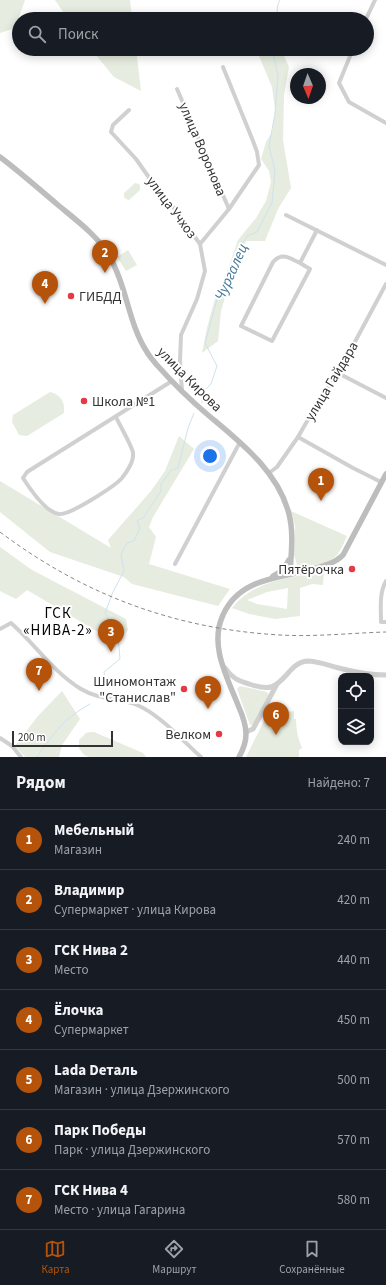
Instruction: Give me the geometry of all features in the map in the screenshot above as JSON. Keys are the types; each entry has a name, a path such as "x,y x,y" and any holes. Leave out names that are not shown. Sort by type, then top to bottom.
{"main road":[{"name":"улица Кирова","path":"0,156 72,217 104,248 110,257 120,279 135,328 147,352 172,381 240,442 268,473 282,494 289,513 292,530 290,574"},
{"path":"269,578 302,572 330,564 343,555 386,474"},
{"path":"240,756 245,744 246,732 242,715 222,663 218,648 220,622 226,609 234,598 244,589 283,570 289,561 291,552"},
{"path":"291,562 294,569 302,572"}],"street":[{"path":"369,12 375,0"},
{"path":"350,56 339,83 349,102 386,123"},
{"path":"200,244 229,210 258,167 259,163 253,141 223,67"},
{"name":"улица Воронова","path":"177,89 229,210"},
{"name":"улица Учхоз","path":"129,110 113,125 111,132 136,159 200,244 205,271 196,299 181,335 180,361 182,391"},
{"path":"286,215 386,265"},
{"path":"300,263 316,230"},
{"path":"283,256 300,263 310,269 272,341 241,326 273,262 277,257 283,256"},
{"name":"улица Гайдара","path":"268,473 277,467 298,437 321,397 338,373 386,284"},
{"path":"338,373 386,398"},
{"path":"116,417 133,453 131,464 127,472 121,479 81,506 64,514 58,514 44,505 32,492 23,478 27,472 172,381"},
{"path":"298,437 381,482"},
{"path":"175,564 240,442"},
{"path":"386,581 380,600 381,622 386,622"},
{"path":"0,629 11,623 54,667 82,690 97,697 138,706 157,717 200,757"},
{"path":"222,663 230,675 244,683 264,688 271,688 297,665 303,662 320,663 367,674 386,675"},
{"path":"246,732 253,729 278,683"},
{"path":"0,738 12,746 21,757"}],"shaded area":[{"path":"0,0 25,0 21,12 12,12 12,29 0,33"},
{"path":"55,0 130,0 131,12 63,12"},
{"path":"97,56 137,56 141,91 114,77"},
{"path":"259,56 284,56 289,67 284,95 283,140 291,188 278,209 265,241 246,241 228,287 221,311 218,341 202,353 214,302 238,240 256,218 266,201 271,182 269,171 261,159 266,142 272,132 275,110 272,87"},
{"path":"135,183 139,184 140,190 129,200 126,199 124,197 124,193"},
{"path":"128,250 137,265 126,271 117,257"},
{"path":"50,392 60,397 62,400 64,413 27,436 19,435 12,422 13,415"},
{"path":"179,436 194,449 153,517 149,527 156,537 149,564 230,589 218,606 132,584 124,577 50,552 0,512 0,481 111,548 108,540 151,491 165,471"},
{"path":"291,511 347,536 336,556 323,564 297,565 294,555 295,526"},
{"path":"0,547 32,570 126,619 128,630 117,643 27,590 16,599 0,591"},
{"path":"324,572 323,585 312,584 300,588 300,616 275,619 249,614 232,608 251,591 274,581","holes":["288,588 287,609 257,604 247,600 267,592"]},
{"path":"240,686 267,692 269,696 254,724 250,725 237,689"},
{"path":"62,691 80,719 62,745 59,757 25,757 15,746 38,716"},
{"path":"272,705 276,708 279,707 286,710 287,712 294,711 294,719 296,719 299,741 302,748 299,750 299,757 246,757"},
{"path":"94,732 143,753 146,757 89,757 84,755 79,748 79,740 86,733"}],"waterway":[{"name":"Чургалец","path":"277,12 280,0"},
{"name":"Чургалец","path":"202,403 203,392 211,384 217,366 205,343 218,296 239,249 247,236 257,232 272,203 275,171 269,146 275,113 278,76 274,56"},
{"name":"Чургалец","path":"101,688 105,678 104,672 120,659 118,635 105,613 113,592 124,571 121,554 127,543 134,541 140,528 137,521 143,518 161,491 161,484 171,470 178,468 188,428 194,413"},
{"name":"Чургалец","path":"37,757 60,727 73,715 90,704"}],"railway":[{"path":"0,532 64,574 98,591 132,605 167,616 204,625 280,635 386,632"}],"place":[{"name":"Владимир","path":"105,273"},
{"name":"ГИБДД","path":"71,296"},
{"name":"Ёлочка","path":"45,304"},
{"name":"Школа №1","path":"84,401"},
{"name":"Мебельный","path":"321,501"},
{"name":"Пятёрочка","path":"352,569"},
{"name":"ГСК Нива 2","path":"111,652"},
{"name":"Шиномонтаж \"Станислав\"","path":"184,689"},
{"name":"ГСК Нива 4","path":"39,691"},
{"name":"Lada Dеталь","path":"208,709"},
{"name":"Велком","path":"219,734"},
{"name":"Парк Победы","path":"276,735"}],"district":[{"name":"ГСК «НИВА-2»","path":"58,622"}]}
